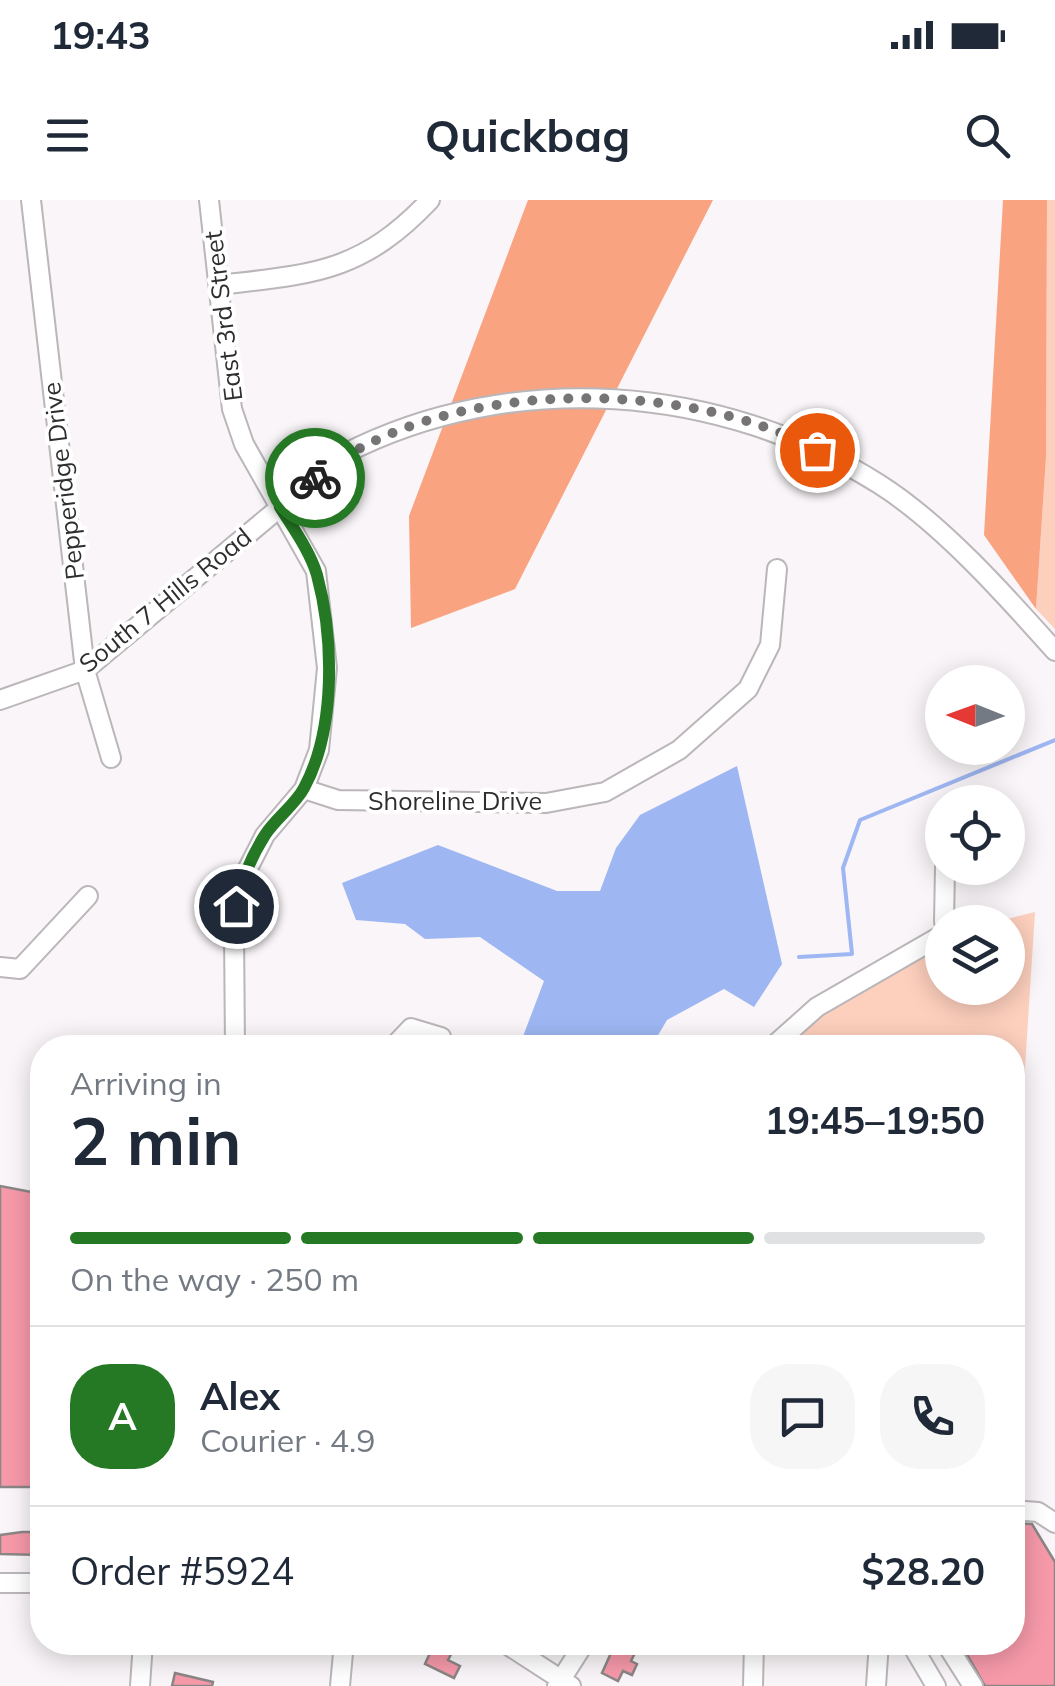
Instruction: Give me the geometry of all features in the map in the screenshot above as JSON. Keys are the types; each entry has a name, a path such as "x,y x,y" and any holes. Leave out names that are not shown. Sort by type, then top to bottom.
{"street":[{"name":"Pepperidge Drive","path":"31,200 85,670 111,758"},
{"name":"East 3rd Street","path":"209,200 232,409 244,444 316,571 326,632 326,704 319,750 304,790 265,835 241,882 234,930 235,1035"},
{"path":"219,285 322,271 365,256 430,200"},
{"name":"South 7 Hills Road","path":"0,700 85,670 344,454 385,433 440,417 567,396 674,405 803,442 882,486 975,566 1055,651"},
{"name":"Shoreline Drive","path":"304,790 338,800 546,803 605,792 680,750 748,689 770,645 776,569"},
{"path":"0,967 20,969 88,896"},
{"path":"785,1035 816,1007 925,945"},
{"path":"404,1035 411,1028"},
{"path":"411,1028 412,1035"},
{"path":"411,1028 438,1035"},
{"path":"1025,1511 1038,1512 1055,1523"},
{"path":"0,1583 30,1583"},
{"path":"140,1686 142,1655"},
{"path":"340,1686 343,1655"},
{"path":"522,1655 563,1684 578,1655"},
{"path":"753,1686 754,1655"},
{"path":"876,1686 878,1655"},
{"path":"918,1655 936,1686"},
{"path":"953,1655 972,1686"}],"shaded area":[{"path":"528,200 713,200 515,589 411,628 409,516"},
{"path":"1003,200 1047,200 1046,457 1036,609 984,535"},
{"path":"1047,200 1055,200 1055,629 1036,609 1046,457"},
{"path":"1035,912 1025,1067 1025,1035 791,1035 925,949 925,1005 1025,1005 1025,915"}],"water":[{"path":"737,766 782,964 754,1007 724,989 667,1020 658,1035 524,1035 544,981 480,937 425,939 405,924 356,920 342,883 438,845 557,891 600,891 616,848 640,815"}],"building":[{"path":"0,1186 30,1192 30,1487 0,1487"},
{"path":"1025,1524 1032,1524 1055,1562 1055,1686 985,1686 967,1655 1025,1655"},
{"path":"30,1532 30,1555 0,1554 0,1535"},
{"path":"429,1655 451,1655 448,1660 460,1666 454,1678 425,1664"},
{"path":"610,1655 634,1655 631,1661 637,1664 632,1675 623,1671 618,1681 602,1673"},
{"path":"175,1673 213,1682 212,1686 172,1686"}],"waterway":[{"path":"799,957 852,954 843,868 860,820 1055,740"}],"way so far":[{"path":"315,478 344,454 385,433 511,402 567,396 674,405 759,427 817,450"}],"route":[{"path":"236,906 241,882 252,859 265,835 304,790 319,750 327,668 322,601 316,571 280,507 315,478"}]}
